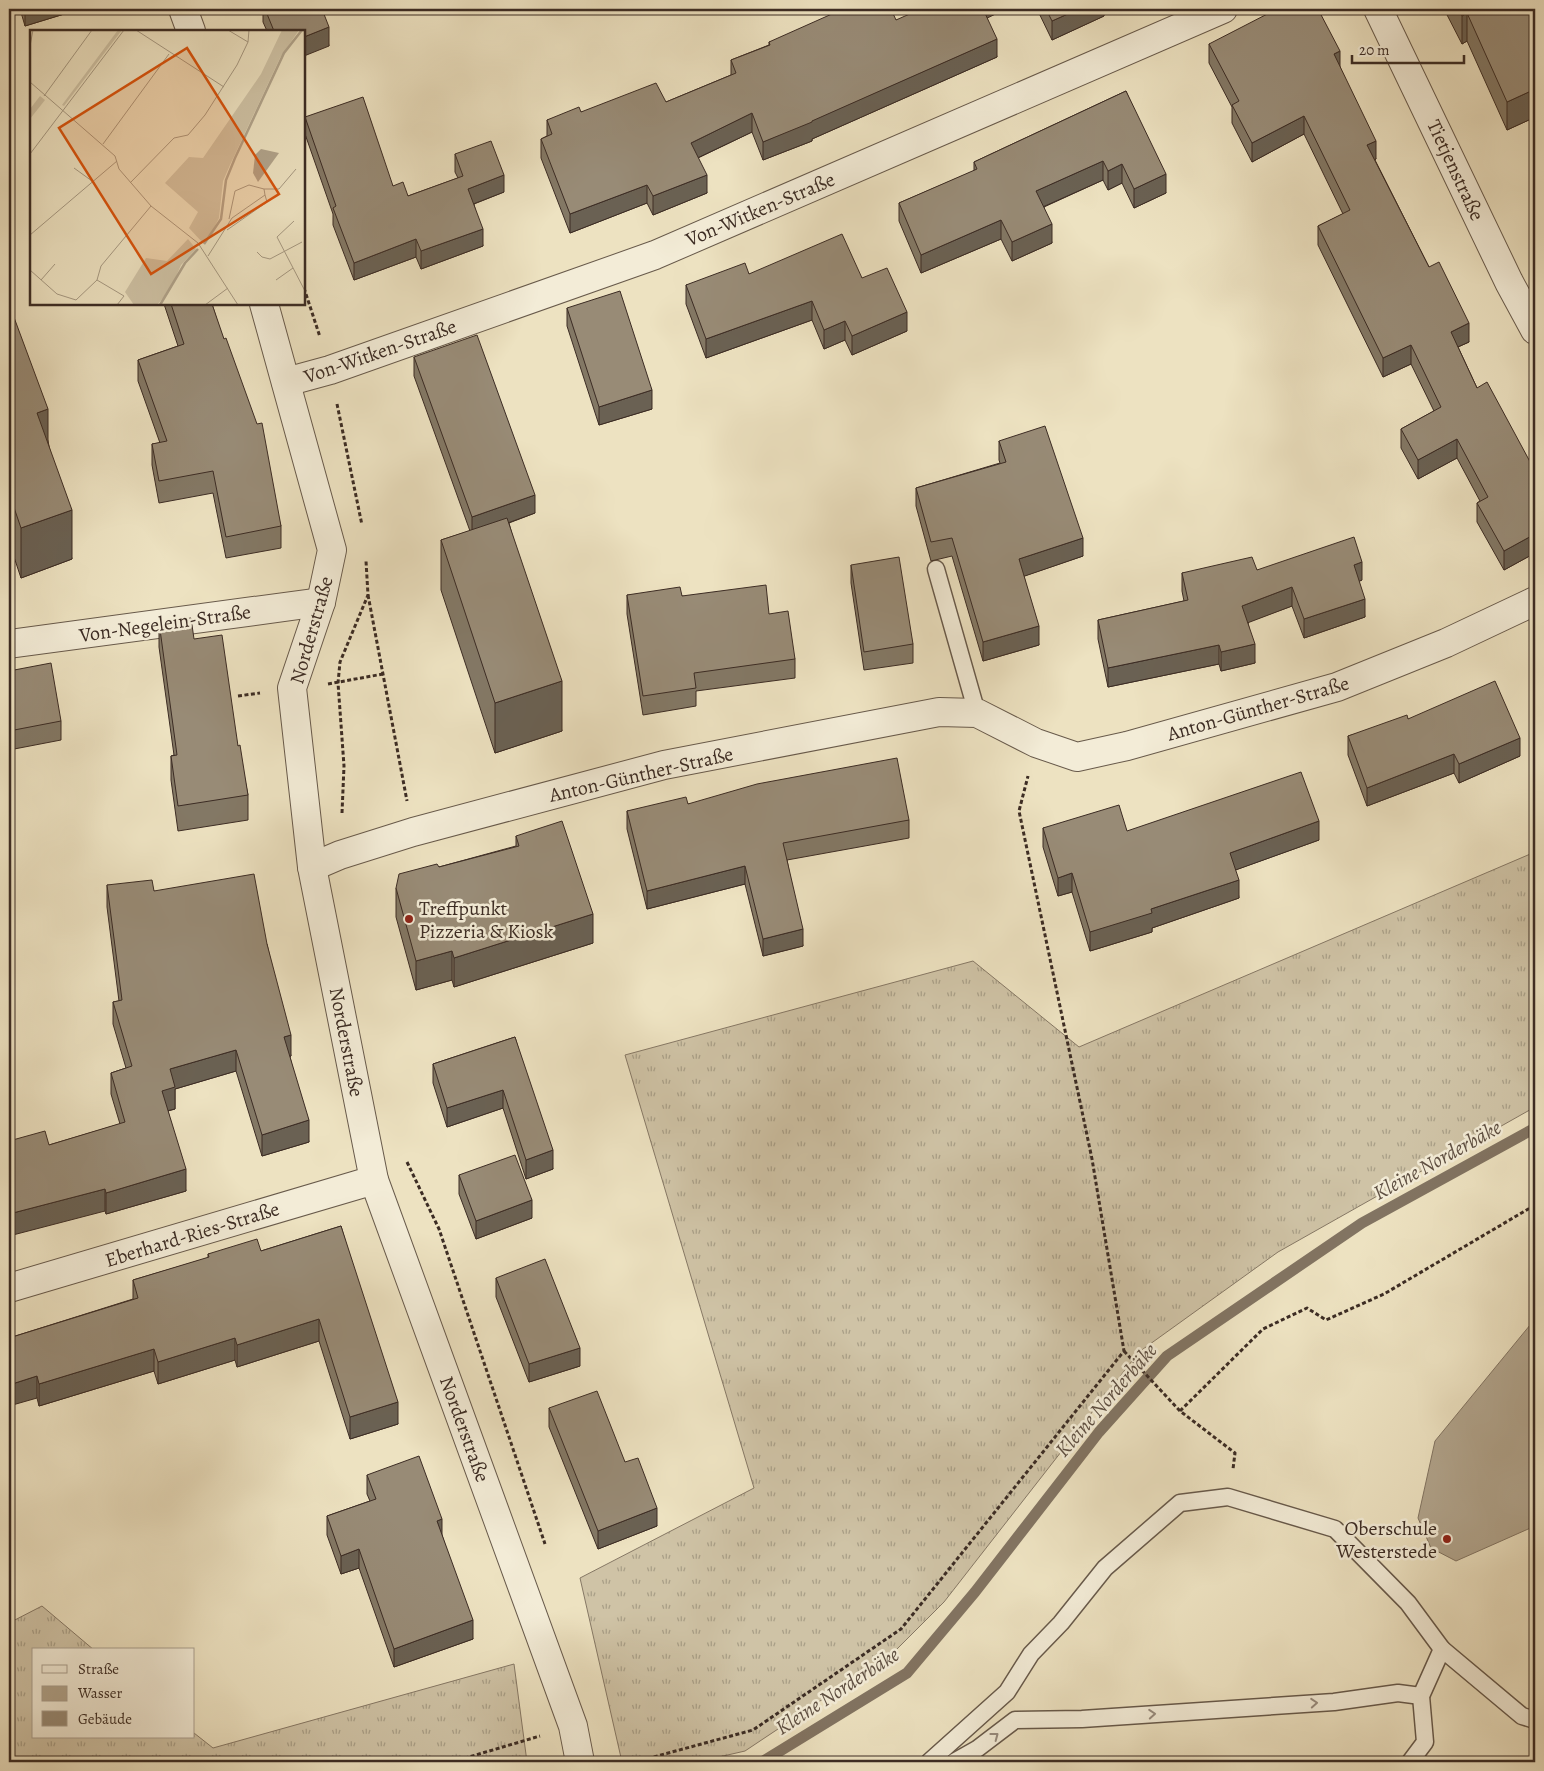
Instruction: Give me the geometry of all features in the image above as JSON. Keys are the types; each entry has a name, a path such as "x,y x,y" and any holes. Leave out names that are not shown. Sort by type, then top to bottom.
{"street":[{"path":"183,9 190,30"},
{"name":"Von-Witken-Straße","path":"286,382 330,370 655,255 1223,9"},
{"name":"Tietjenstraße","path":"1378,9 1509,282 1535,330"},
{"name":"Norderstraße","path":"264,305 332,550 322,602 292,688 312,867 374,1180 573,1726 580,1760"},
{"name":"Anton-Günther-Straße","path":"312,867 340,855 413,832 664,765 939,712 977,713 1036,743 1077,757 1126,746 1328,690 1446,643 1535,601"},
{"name":"Von-Negelein-Straße","path":"9,644 322,602"},
{"name":"Eberhard-Ries-Straße","path":"9,1288 374,1180"}],"lane":[{"path":"936,569 977,713"},
{"path":"929,1762 1007,1692 1030,1654 1061,1622 1105,1568 1180,1503 1228,1497 1335,1529 1408,1603 1442,1649 1522,1716 1535,1720"},
{"path":"1410,1762 1425,1742 1421,1696 1442,1649"},
{"path":"954,1762 977,1749 1015,1720 1082,1719 1324,1703 1398,1693 1421,1696"}],"path":[{"path":"305,291 330,370 363,530"},
{"path":"366,558 368,595 413,832"},
{"path":"340,855 344,766 338,683 340,662 368,595"},
{"path":"338,683 383,674"},
{"path":"1036,743 1019,811 1092,1159 1124,1351 1180,1411 1235,1453 1228,1497"},
{"path":"407,1160 409,1170 439,1229 546,1545"},
{"path":"1180,1411 1263,1329 1307,1308 1326,1320 1384,1294 1535,1205"},
{"path":"635,1762 753,1730 901,1629 1124,1351"},
{"path":"452,1762 573,1726"}],"green space":[{"path":"1535,852 1535,1107 1278,1252 1139,1352 944,1602 895,1651 745,1751 697,1762 622,1762 580,1578 754,1488 625,1055 973,961 1079,1047"},
{"path":"42,1606 92,1648 32,1648 32,1738 195,1738 195,1734 213,1748 514,1664 527,1762 9,1762 9,1623"}],"water":[{"path":"1535,1319 1535,1526 1456,1561 1431,1548 1418,1518 1435,1441"}],"building":[{"path":"265,9 322,9 329,27 305,37 305,30 274,30"},
{"path":"843,9 891,9 896,20 921,9 983,9 997,39 763,142 752,113 691,143 707,175 653,196 647,185 570,214 541,139 552,134 547,120 579,107 581,112 656,83 666,102 736,73 731,60 770,45 769,42"},
{"path":"1046,9 1079,9 1052,21"},
{"path":"1277,9 1318,9 1340,51 1334,54 1376,141 1367,145 1429,267 1439,262 1469,323 1451,332 1477,388 1487,382 1535,471 1535,534 1504,551 1477,503 1488,497 1457,439 1418,460 1401,429 1441,407 1411,345 1383,358 1318,226 1350,210 1304,116 1252,143 1232,105 1239,101 1209,44"},
{"path":"1458,9 1535,9 1535,104 1531,91 1507,102 1467,13 1462,16"},
{"path":"1126,91 1166,174 1134,189 1122,164 1108,171 1103,161 1036,191 1052,224 1012,242 1001,220 921,255 899,203 977,169 974,162"},
{"path":"363,97 393,186 403,182 408,196 463,176 455,154 491,141 504,175 468,189 483,229 421,251 416,239 354,263 333,208 336,206 305,117"},
{"path":"842,234 862,278 887,268 907,312 852,336 845,321 824,330 812,301 706,339 686,285 745,263 749,274"},
{"path":"620,291 652,390 599,407 567,308"},
{"path":"171,305 212,305 257,424 262,423 281,526 226,537 213,471 159,481 152,444 167,441 138,360 184,344"},
{"path":"12,312 48,409 37,413 72,510 21,528 9,493 9,313"},
{"path":"477,335 535,495 472,517 414,357"},
{"path":"1045,426 1083,538 1019,559 1039,626 983,642 952,538 931,542 916,488 1006,462 999,441"},
{"path":"507,518 562,681 495,703 441,540"},
{"path":"1354,537 1362,562 1354,565 1365,599 1304,619 1292,587 1242,606 1255,644 1221,652 1219,645 1108,668 1098,620 1188,600 1182,573 1252,557 1257,570"},
{"path":"899,557 913,644 864,652 851,565"},
{"path":"766,585 769,614 788,611 795,659 694,673 696,688 643,696 627,595 680,587 682,596"},
{"path":"191,618 194,639 222,635 238,746 240,745 248,795 178,806 171,756 177,755 159,622"},
{"path":"51,663 61,721 9,731 9,671"},
{"path":"1495,681 1520,738 1459,764 1454,754 1367,788 1348,736 1407,715 1408,719"},
{"path":"897,758 909,820 783,843 803,929 763,939 745,866 647,891 627,811 686,797 688,804 757,784"},
{"path":"1301,772 1319,821 1230,853 1239,880 1151,909 1152,913 1090,932 1072,873 1058,878 1043,828 1119,805 1127,831"},
{"path":"562,821 593,914 454,958 452,951 416,961 396,888 399,874 437,864 439,867 519,846 516,836"},
{"path":"254,874 267,944 291,1035 284,1037 309,1120 262,1135 236,1050 170,1069 175,1087 162,1091 186,1169 106,1193 105,1189 9,1214 9,1141 45,1131 49,1145 125,1122 111,1073 132,1066 113,1002 122,1000 107,885 152,880 154,891"},
{"path":"515,1037 553,1150 526,1160 503,1090 447,1108 433,1064"},
{"path":"515,1155 532,1200 476,1221 459,1175"},
{"path":"341,1226 398,1402 350,1417 319,1319 237,1345 235,1338 158,1362 154,1349 39,1384 37,1376 9,1385 9,1338 138,1298 133,1280 209,1257 208,1254 257,1239 261,1251"},
{"path":"545,1259 580,1348 529,1364 496,1278"},
{"path":"597,1391 625,1462 638,1458 657,1508 598,1531 549,1408"},
{"path":"419,1456 442,1519 437,1521 473,1620 394,1649 359,1549 341,1556 327,1516 376,1499 367,1475"}],"waterway":[{"name":"Kleine Norderbäke","path":"762,1762 907,1673 975,1592 1099,1432 1167,1356 1362,1223 1535,1128"}],"place":[{"name":"Treffpunkt Pizzeria & Kiosk","path":"409,919"},
{"name":"Oberschule Westerstede","path":"1447,1539"}]}
